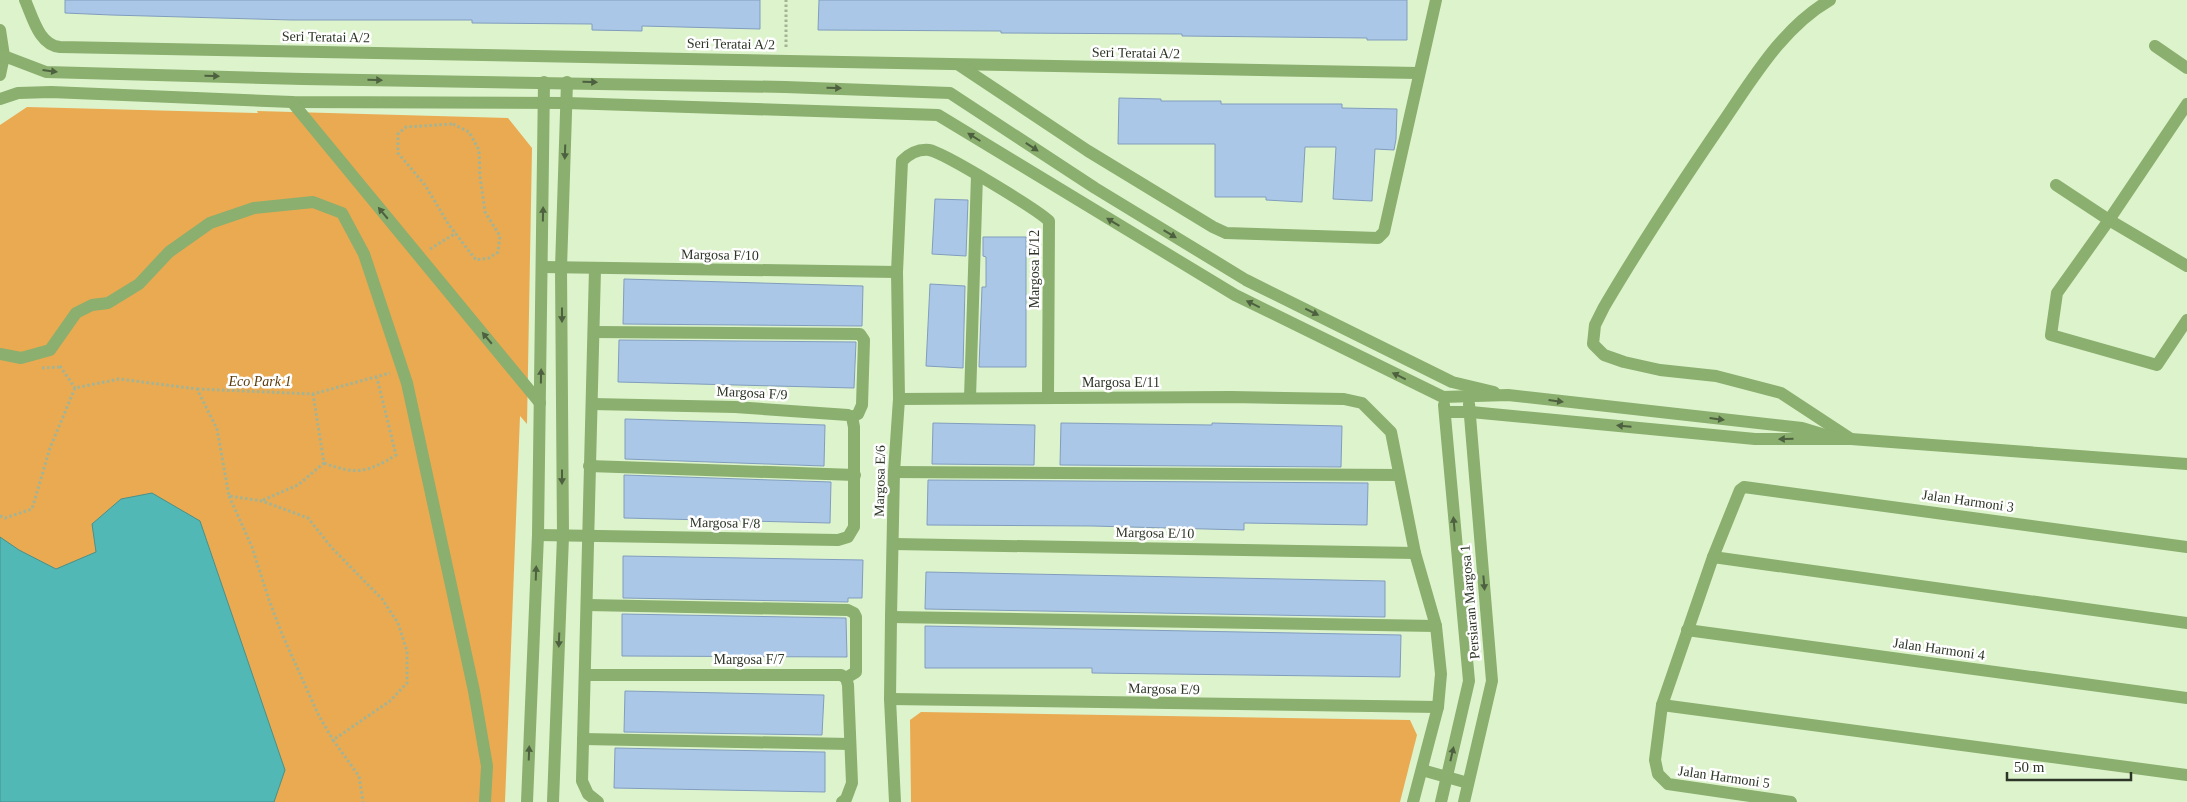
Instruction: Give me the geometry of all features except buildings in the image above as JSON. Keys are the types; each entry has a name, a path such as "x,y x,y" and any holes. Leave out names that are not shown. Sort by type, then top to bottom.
{"street":[{"name":"Seri Teratai A/2","path":"26,0 38,31 46,42 60,47 1418,73"},
{"path":"959,65 1088,151 1226,233 1378,238 1384,232 1418,73 1436,0"},
{"path":"1830,0 1790,31 1749,85 1689,171 1604,307 1595,325 1593,344 1604,355 1624,362 1660,370 1716,376 1781,393 1851,439"},
{"path":"0,30 4,56 0,75"},
{"path":"2155,46 2187,68"},
{"path":"4,56 46,72 785,87 950,93 1095,188 1246,280 1452,382 1508,395 1802,428 1835,438"},
{"path":"527,802 538,536 544,82"},
{"path":"553,802 563,536 561,268 567,82"},
{"path":"784,109 785,87"},
{"path":"911,91 911,114"},
{"path":"0,99 18,94 51,92 292,102 567,104 938,114 1235,295 1442,397 1508,395"},
{"path":"292,102 540,403"},
{"path":"2187,104 2109,220 2056,293 2051,336 2157,365 2187,320"},
{"name":"Margosa E/12","path":"902,161 908,155 917,151 934,151 977,175 1049,221 1048,398"},
{"name":"Margosa E/6","path":"895,802 890,699 894,472 899,399 898,272 902,161"},
{"path":"970,398 977,175"},
{"path":"2056,185 2109,220 2187,266"},
{"path":"0,354 21,358 50,350 76,313 92,305 108,303 139,284 169,252 210,223 254,208 313,202 342,213 364,254 402,369 474,691 487,766 485,802"},
{"name":"Margosa F/10","path":"542,267 898,272"},
{"path":"595,269 582,781 588,794 598,802"},
{"path":"590,466 855,475 852,417 858,414 862,406 864,340 860,334 594,332"},
{"path":"1452,382 1468,397"},
{"name":"Margosa E/11","path":"899,399 1230,397 1344,399 1362,403 1390,432 1400,475"},
{"name":"Persiaran Margosa 1","path":"1442,397 1445,412 1469,681 1442,802"},
{"name":"Persiaran Margosa 1","path":"1464,802 1492,681 1471,412 1468,397"},
{"name":"Margosa F/9","path":"592,404 735,407 842,413 852,417"},
{"path":"1445,412 1498,414 1755,439 1835,438 2187,464"},
{"path":"1472,430 1478,422 1498,414"},
{"path":"894,472 1400,475 1415,553 1436,626 1441,674 1438,707 1413,802"},
{"name":"Margosa F/8","path":"538,536 838,540 848,537 854,527 855,475"},
{"name":"Jalan Harmoni 3","path":"1713,557 1740,490 1744,487 2187,547"},
{"name":"Margosa E/10","path":"894,544 1415,553"},
{"path":"2187,623 1713,557 1662,705 2187,775"},
{"path":"587,605 848,610 854,612 856,617 856,672 846,678 852,783 846,798 842,802"},
{"path":"891,617 1436,626"},
{"name":"Jalan Harmoni 4","path":"1687,630 2187,698"},
{"name":"Margosa F/7","path":"585,675 835,674 846,678"},
{"name":"Margosa E/9","path":"890,699 1438,707"},
{"name":"Jalan Harmoni 5","path":"1662,705 1655,760 1658,774 1668,784 1791,802"},
{"path":"583,739 850,744"},
{"path":"1422,770 1468,783"},
{"path":"1694,802 1695,788"}],"path":[{"path":"786,0 786,60"},
{"path":"453,124 469,132 479,150 480,176 485,212 500,236 498,252 489,258 476,260 456,233 425,185 398,153 398,134 406,127 453,124"},
{"path":"419,256 456,233"},
{"path":"50,350 75,388"},
{"path":"75,388 119,379 197,389 313,394 377,378 402,369"},
{"path":"324,463 346,471 375,468 396,455 377,378"},
{"path":"0,516 5,518 32,509 50,448 75,388"},
{"path":"197,389 217,429 229,496 252,547 282,634 318,714 333,740 359,776 363,802"},
{"path":"313,394 324,463"},
{"path":"262,500 298,485 324,463"},
{"path":"229,496 262,500 308,518 332,548 382,599 398,623 407,651 407,683 390,701 333,740"}],"green space":[{"name":"Eco Park 1","path":"27,107 508,118 532,148 527,424 520,416 505,802 0,802 0,125"},
{"path":"921,712 1410,720 1417,735 1400,802 911,802 910,720"}],"water":[{"path":"152,493 200,521 285,770 274,802 0,802 0,537 19,550 56,569 96,552 92,524 121,499"}]}
